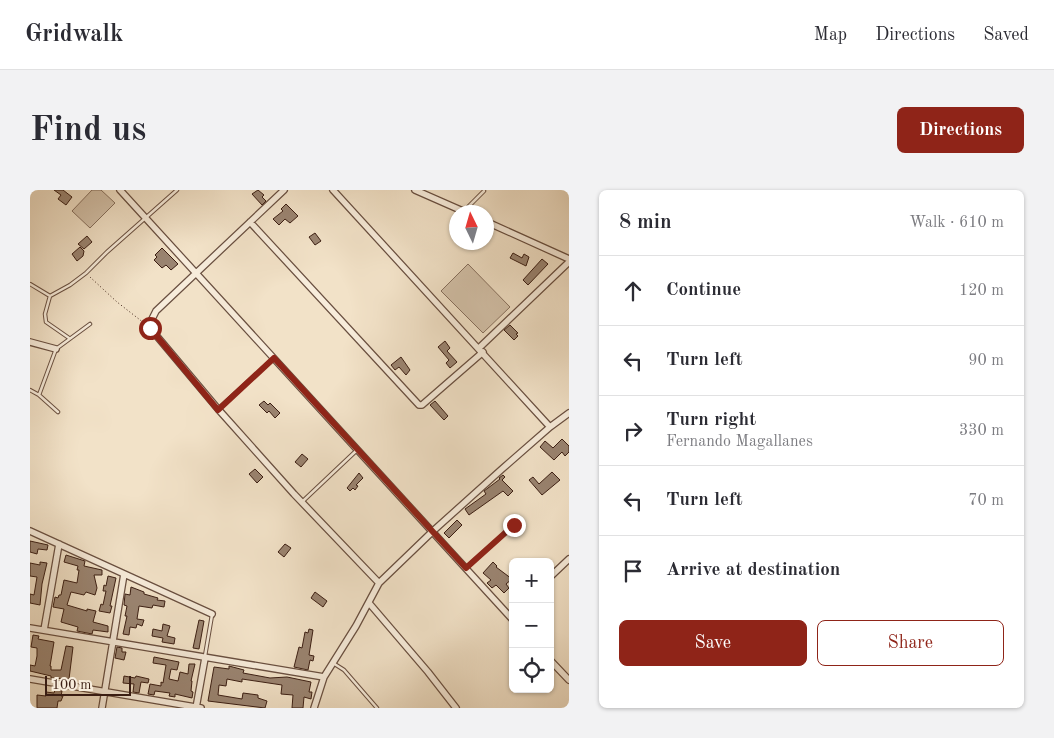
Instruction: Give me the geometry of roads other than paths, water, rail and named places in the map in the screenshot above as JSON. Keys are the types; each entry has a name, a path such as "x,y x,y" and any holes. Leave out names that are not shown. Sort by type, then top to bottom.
{"street":[{"path":"120,190 509,613"},
{"path":"284,190 156,311 150,322 150,328 218,410 379,583"},
{"path":"333,190 550,427"},
{"path":"415,190 449,205"},
{"path":"250,222 419,405 422,405 481,350 569,260 494,226"},
{"path":"30,342 56,348"},
{"path":"314,708 324,677 369,604 379,583 432,531 550,427 569,413"},
{"path":"30,531 212,614"},
{"path":"44,630 59,544"},
{"path":"554,573 569,559"},
{"path":"102,708 124,574"},
{"path":"369,604 456,708"},
{"path":"30,628 324,677"},
{"path":"30,679 197,708 205,658"},
{"path":"554,664 569,680"}],"lane":[{"path":"69,338 46,322 45,314 50,296 86,273 176,190"},
{"path":"471,205 484,191"},
{"path":"30,284 50,296"},
{"path":"39,395 56,348 90,324"},
{"path":"218,410 274,358"},
{"path":"30,390 39,395 58,412"},
{"path":"302,502 358,449"},
{"path":"466,568 514,525"},
{"path":"205,658 212,614"},
{"path":"333,664 344,670 377,708"}]}
